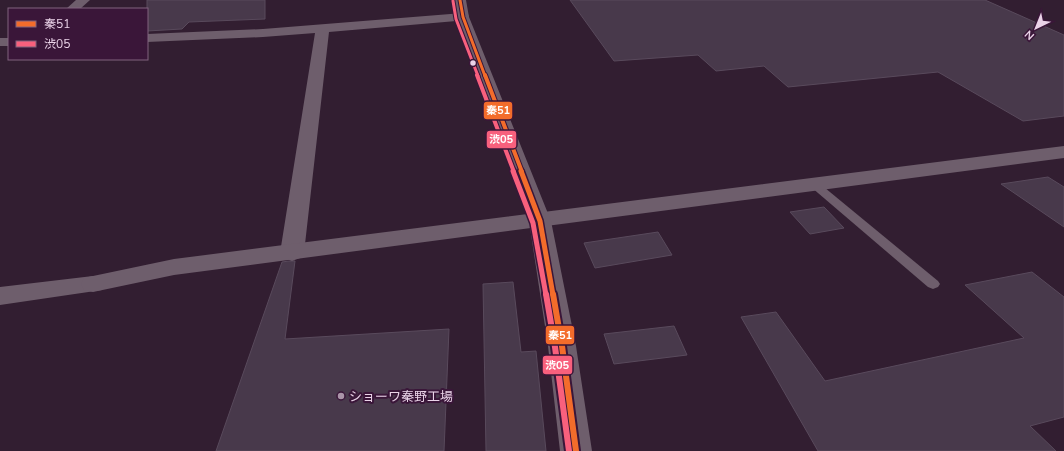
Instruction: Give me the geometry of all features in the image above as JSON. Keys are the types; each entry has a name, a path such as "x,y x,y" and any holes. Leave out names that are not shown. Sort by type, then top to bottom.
{"street":[{"path":"73,8 84,0"},
{"path":"148,38 263,33 323,27 462,8 540,221 562,346 576,451"},
{"path":"292,253 323,27"},
{"path":"0,296 93,284 174,267 540,221 1064,152"}],"lane":[{"path":"815,185 933,284"}],"building":[{"path":"147,0 265,0 265,19 189,22 182,29 148,31"},
{"path":"570,0 985,0 1064,35 1064,116 1023,121 938,72 788,87 764,66 716,71 698,55 614,61"},
{"path":"1048,177 1064,187 1064,227 1001,184"},
{"path":"824,207 844,228 810,234 790,212"},
{"path":"658,232 672,255 595,268 584,243"},
{"name":"ショーワ秦野工場","path":"295,261 285,339 449,329 444,451 216,451 282,262"},
{"path":"1032,272 1064,297 1064,417 1030,426 1056,451 818,451 741,317 776,312 825,381 1024,338 965,285"},
{"path":"513,282 521,352 536,351 546,451 486,451 483,284"},
{"path":"674,326 687,355 614,364 604,334"}],"transit line":[{"name":"秦51","path":"460,0 463,17 540,221 562,346 576,451"},
{"name":"渋05","path":"453,1 456,19 533,223 555,347 569,451"}],"place":[{"name":"ショーワ秦野工場","path":"341,396"}]}
